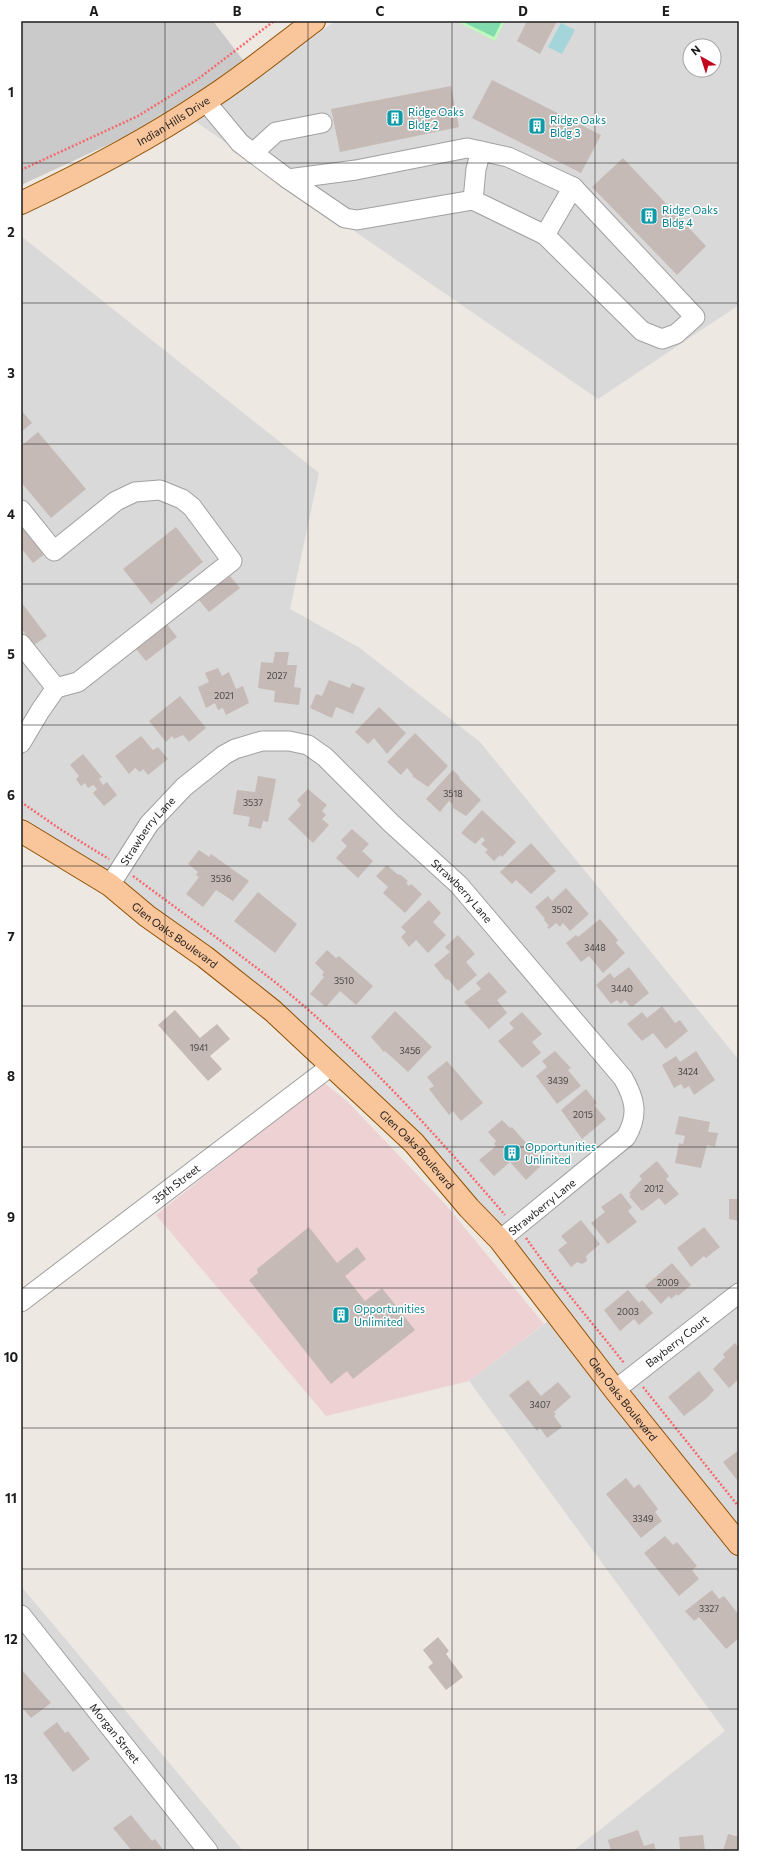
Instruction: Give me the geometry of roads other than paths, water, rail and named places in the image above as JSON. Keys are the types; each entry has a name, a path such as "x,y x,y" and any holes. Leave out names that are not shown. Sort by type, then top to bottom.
{"main road":[{"name":"Indian Hills Drive","path":"21,203 74,178 146,139 206,102 314,21"},
{"name":"Glen Oaks Boulevard","path":"21,831 110,885 148,916 205,957 273,1012 414,1143 469,1208 500,1240 615,1390 738,1541"}],"street":[{"path":"206,102 240,142 253,153 288,180 345,218 357,220 473,200 545,235 642,331 662,339 676,334 695,317 573,187 508,157 467,148 356,170 288,180"},
{"path":"253,153 276,132 322,123"},
{"path":"473,200 476,169 481,152"},
{"path":"545,235 573,187"},
{"path":"21,510 54,551 116,501 135,492 160,490 182,499 192,507 232,561 78,682 56,688 21,743"},
{"path":"21,644 56,688"},
{"name":"Strawberry Lane","path":"110,885 149,824 184,786 224,755 251,743 262,741 289,741 308,745 325,757 392,823 459,885 623,1078 630,1090 635,1108 634,1123 626,1137 500,1240"},
{"name":"35th Street","path":"21,1302 331,1066"},
{"name":"Bayberry Court","path":"615,1390 739,1293"},
{"name":"Morgan Street","path":"21,1615 208,1851"}],"water":[{"path":"561,23 575,30 562,54 548,47"}],"place":[{"name":"Ridge Oaks Bldg 2","path":"395,118"},
{"name":"Ridge Oaks Bldg 3","path":"537,126"},
{"name":"Ridge Oaks Bldg 4","path":"649,216"},
{"name":"Opportunities Unlinited","path":"512,1153"},
{"name":"Opportunities Unlimited","path":"341,1315"}]}
